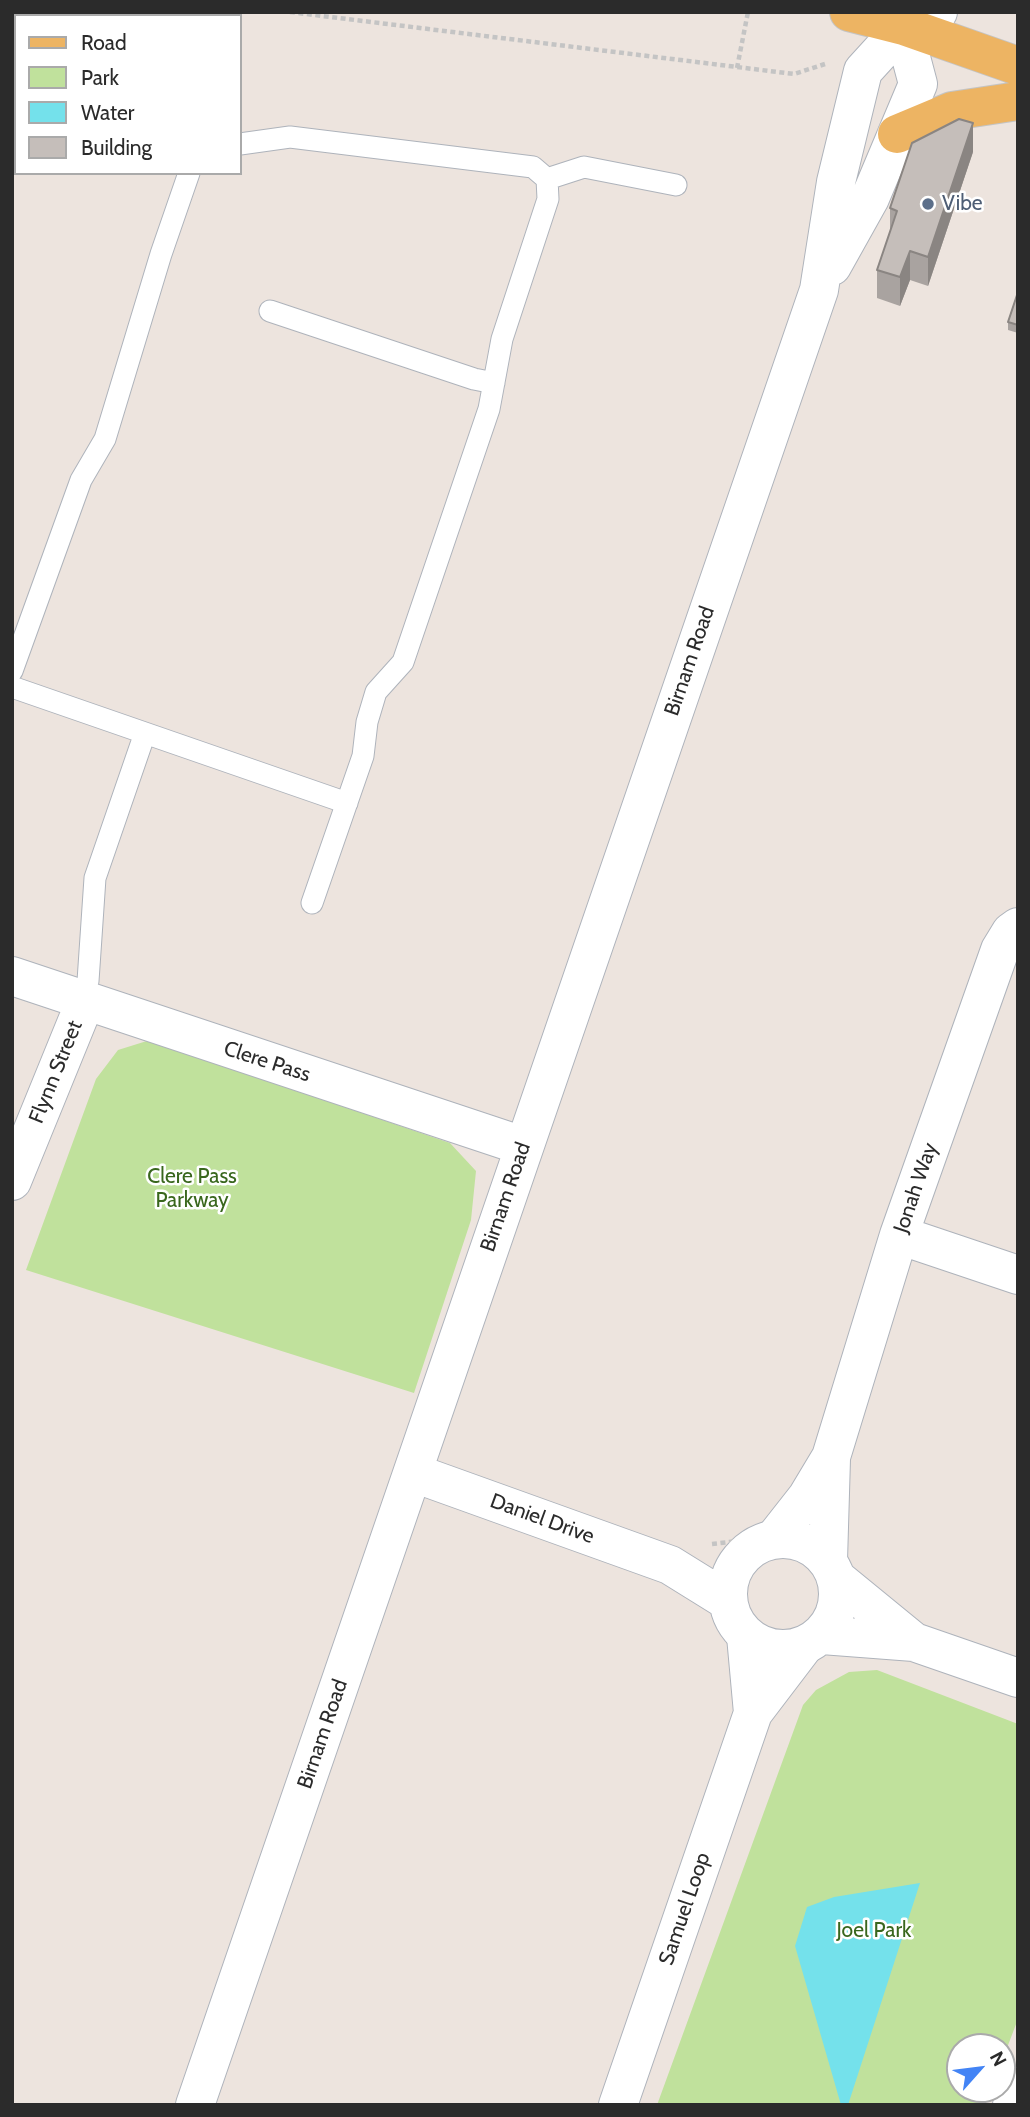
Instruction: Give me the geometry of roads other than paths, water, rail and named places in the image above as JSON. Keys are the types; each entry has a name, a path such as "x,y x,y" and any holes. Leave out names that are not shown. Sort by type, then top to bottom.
{"main road":[{"path":"12,14 17,12"},
{"path":"849,12 914,17 1018,66"},
{"path":"897,134 952,111 1018,101"}],"street":[{"name":"Birnam Road","path":"195,2105 819,290 870,198 918,84 914,17"},
{"name":"Birnam Road","path":"819,290 836,182 863,71 914,17"},
{"name":"Jonah Way","path":"752,1547 807,1497 831,1457 899,1235 1000,950 1011,932 1018,927"},
{"name":"Clere Pass","path":"12,976 523,1146"},
{"name":"Flynn Street","path":"12,1181 83,1001"},
{"path":"899,1235 1018,1275"},
{"name":"Jonah Way","path":"831,1457 833,1570"},
{"name":"Daniel Drive","path":"414,1473 670,1565 728,1601"},
{"name":"Daniel Drive","path":"670,1565 796,1539 814,1548 833,1570 914,1642"},
{"path":"746,1636 734,1620 728,1601 729,1580 752,1547"},
{"path":"813,1640 834,1618 839,1599 833,1570"},
{"name":"Daniel Drive","path":"746,1636 764,1646 784,1650 813,1640 914,1642 1018,1678"},
{"name":"Samuel Loop","path":"746,1636 753,1713"},
{"name":"Samuel Loop","path":"618,2105 753,1713 813,1640"},
{"path":"1012,2105 1018,2087"}],"lane":[{"path":"242,144 290,137 533,167 547,179 548,199 502,339 489,409 403,662 376,692 367,722 363,755 312,903"},
{"path":"547,179 584,167 676,185"},
{"path":"12,671 81,480 105,439 161,254 188,175"},
{"path":"270,311 474,379 494,383"},
{"path":"12,687 346,803"},
{"path":"83,1001 88,981 95,878 145,733"}],"water":[{"path":"920,1883 848,2105 841,2105 795,1946 807,1907 834,1897"}],"place":[{"name":"Vibe","path":"928,204"}],"park label":[{"name":"Clere Pass Parkway","path":"192,1189"},
{"name":"Joel Park","path":"874,1931"}]}
